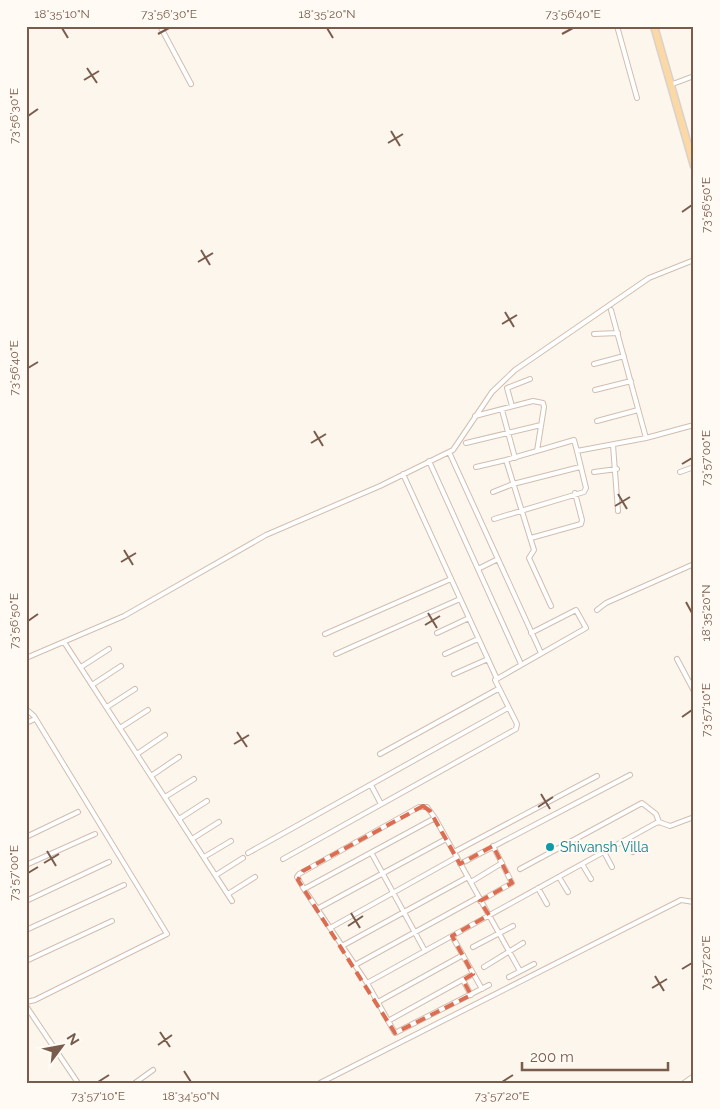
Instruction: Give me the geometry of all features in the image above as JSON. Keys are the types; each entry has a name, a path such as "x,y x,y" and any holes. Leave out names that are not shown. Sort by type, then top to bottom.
{"main road":[{"path":"654,26 694,166"}],"street":[{"path":"160,26 192,84"},
{"path":"617,26 637,98"},
{"path":"670,85 694,76"},
{"path":"26,658 124,616 266,535 449,452 460,442 492,392 514,370 649,278 694,260"},
{"path":"612,310 646,438"},
{"path":"594,334 618,333"},
{"path":"594,364 624,356"},
{"path":"512,406 506,388 530,379"},
{"path":"595,390 631,381"},
{"path":"475,416 533,401 543,403 537,451"},
{"path":"502,410 515,458"},
{"path":"597,421 638,410"},
{"path":"466,443 541,425"},
{"path":"577,451 646,438 694,425"},
{"path":"476,467 515,458 574,440 586,491 521,509 494,519"},
{"path":"613,445 618,511"},
{"path":"449,452 541,653"},
{"path":"506,460 531,538 534,551 529,558 551,606"},
{"path":"429,461 521,664"},
{"path":"493,492 513,484 580,467"},
{"path":"680,472 694,467"},
{"path":"594,472 616,469"},
{"path":"403,474 497,679"},
{"path":"531,538 581,524 582,520 575,493"},
{"path":"478,568 498,560"},
{"path":"597,610 606,603 694,564"},
{"path":"325,634 451,579"},
{"path":"336,654 460,599"},
{"path":"283,859 516,729 517,724 494,682 521,664 585,630 579,612 573,610 531,633"},
{"path":"437,633 469,618"},
{"path":"444,654 478,639"},
{"path":"64,642 232,901"},
{"path":"81,667 109,649"},
{"path":"454,674 488,659"},
{"path":"677,660 694,691"},
{"path":"92,685 121,666"},
{"path":"107,707 135,689"},
{"path":"380,754 498,689"},
{"path":"248,853 508,708"},
{"path":"26,709 35,719 167,934 26,1004 78,1083"},
{"path":"120,728 148,710"},
{"path":"26,723 35,719"},
{"path":"137,754 165,735"},
{"path":"151,776 179,757"},
{"path":"460,864 630,775"},
{"path":"454,852 597,776"},
{"path":"165,797 194,779"},
{"path":"371,785 381,804"},
{"path":"180,820 207,801"},
{"path":"520,869 642,803 656,814 659,822"},
{"path":"489,985 397,1033 394,1032 367,983 297,878 299,874 411,811 419,807 426,807 435,818 520,971"},
{"path":"26,837 78,812"},
{"path":"367,983 659,822 670,826 694,817"},
{"path":"304,889 372,854 435,818"},
{"path":"192,839 220,822"},
{"path":"26,865 95,834"},
{"path":"317,909 446,839"},
{"path":"626,840 633,852"},
{"path":"204,857 231,841"},
{"path":"355,965 512,883 493,846"},
{"path":"604,852 612,867"},
{"path":"372,854 425,951"},
{"path":"330,928 456,857"},
{"path":"216,875 243,858"},
{"path":"26,901 109,862"},
{"path":"470,882 502,863"},
{"path":"582,864 590,880"},
{"path":"228,894 255,877"},
{"path":"342,946 468,877"},
{"path":"559,877 568,892"},
{"path":"26,930 124,885"},
{"path":"538,888 547,904"},
{"path":"320,1083 680,900 694,902"},
{"path":"26,961 112,921"},
{"path":"473,947 513,926"},
{"path":"452,936 482,989"},
{"path":"484,967 523,943"},
{"path":"378,1002 463,955"},
{"path":"509,977 534,964"},
{"path":"388,1021 473,974"},
{"path":"463,980 471,995"},
{"path":"136,1083 153,1070"},
{"path":"684,1083 694,1076"}],"highlighted area":[{"path":"423,806 430,811 460,864 493,846 512,883 480,901 489,915 452,936 473,974 463,980 471,995 395,1033 298,880 303,871"}],"place":[{"name":"Shivansh Villa","path":"550,847"}]}
